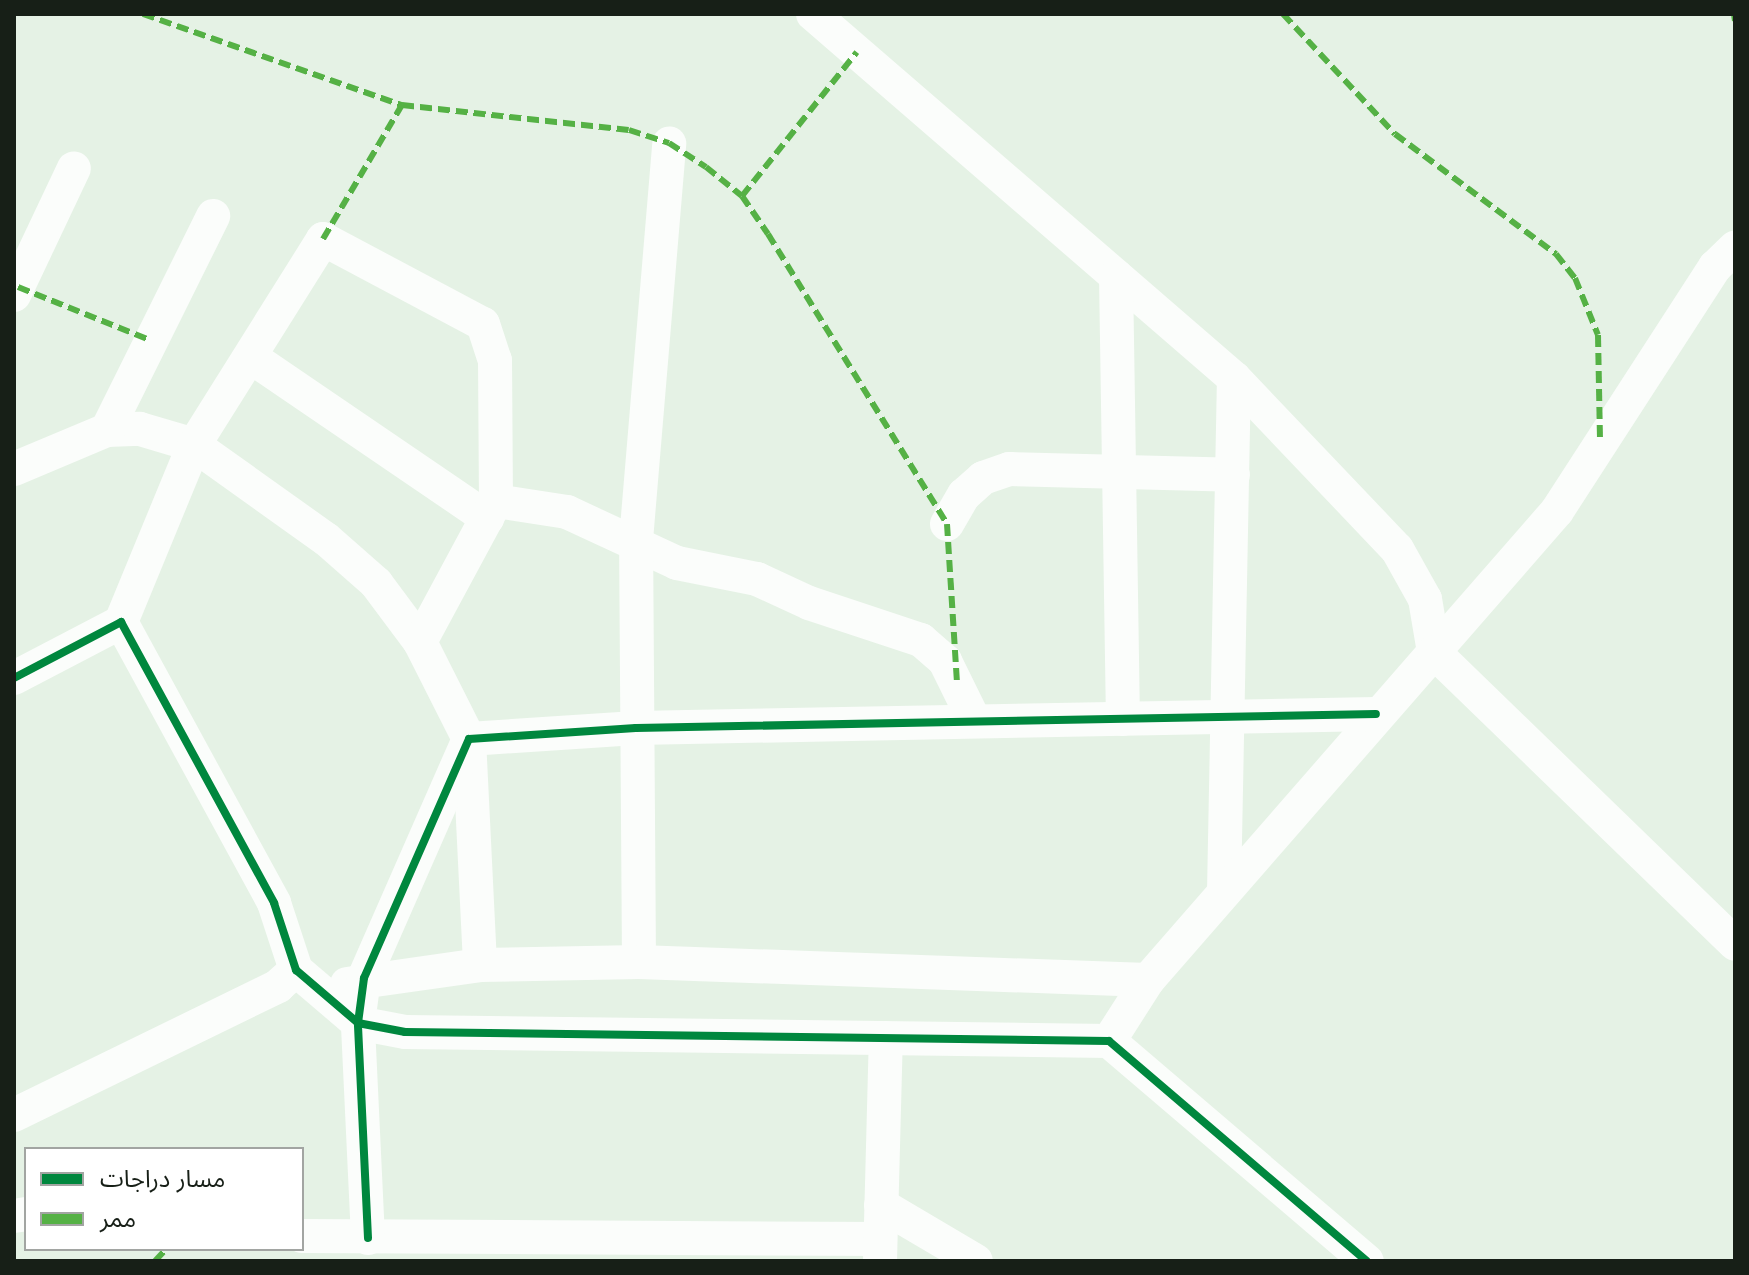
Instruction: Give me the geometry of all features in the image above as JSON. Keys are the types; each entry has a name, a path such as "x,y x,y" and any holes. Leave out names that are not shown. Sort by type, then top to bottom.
{"street":[{"path":"813,14 1234,378 1397,549 1425,599 1434,652 1735,944"},
{"path":"639,962 636,540 669,143"},
{"path":"14,295 74,168"},
{"path":"107,430 213,216"},
{"path":"14,678 121,622 194,445 323,239 473,316 483,324 495,360 492,510 420,642"},
{"path":"1109,1041 1148,980 1376,714 1557,511 1715,267 1735,248"},
{"path":"1116,276 1123,719"},
{"path":"251,357 492,510 567,512 636,540 677,563 757,579 809,603 921,640 945,661 974,720"},
{"path":"1224,892 1234,378"},
{"path":"14,469 107,430 140,429 194,445 326,539 376,583 420,642 469,739 480,965"},
{"path":"947,524 973,487 1009,469 1233,475"},
{"path":"121,622 274,903 296,970 358,1023 405,1032 1109,1041 1367,1261"},
{"path":"469,739 636,728 974,720 1229,720 1376,714"},
{"path":"368,1238 358,1023 364,978 469,739"},
{"path":"324,991 364,978 480,965 639,962 1148,980"},
{"path":"14,1115 278,986 296,970"},
{"path":"880,1235 886,1038"},
{"path":"306,1244 368,1238 632,1251 880,1235 976,1261"}],"marked path":[{"path":"143,14 402,105 629,130 669,143 742,196 947,524 957,681"},
{"path":"1283,14 1395,134 1556,254 1575,278 1598,335 1600,443"},
{"path":"1734,14 1735,21"},
{"path":"742,196 857,52"},
{"path":"323,239 402,105"},
{"path":"18,287 150,340"},
{"path":"155,1261 164,1251"}],"cycle path":[{"path":"14,678 121,622 274,903 296,970 358,1023 405,1032 1109,1041 1367,1261"},
{"path":"368,1238 358,1023 364,978 469,739 636,728 1376,714"}]}
